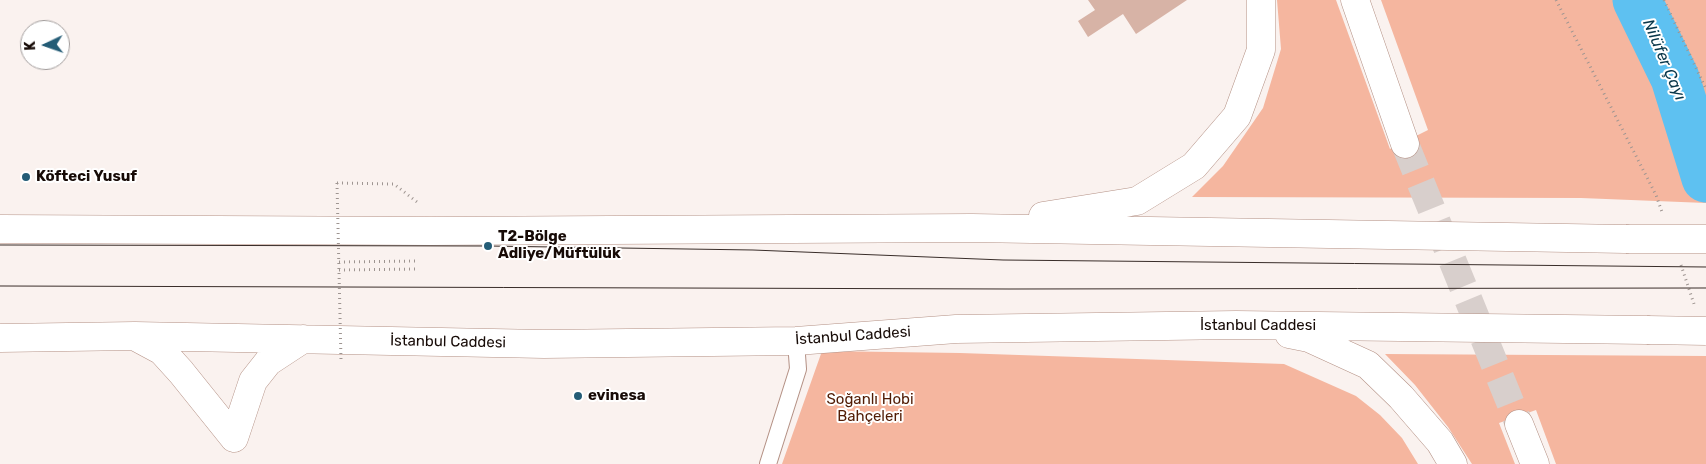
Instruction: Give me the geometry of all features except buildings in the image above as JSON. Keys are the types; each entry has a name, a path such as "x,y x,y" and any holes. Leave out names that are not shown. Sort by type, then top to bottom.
{"main road":[{"path":"972,228 1137,201 1194,166 1236,116 1261,50 1261,0"},
{"path":"1355,0 1405,144"},
{"path":"0,229 431,231 972,228 1706,239"},
{"name":"İstanbul Caddesi","path":"0,338 135,336 544,344 796,341 956,329 1236,324 1648,330 1701,322"},
{"path":"1236,324 1309,338 1368,364 1401,397 1440,442 1453,464"},
{"path":"135,336 162,351 234,438 253,381 268,362 303,340"},
{"path":"1519,424 1535,464"}],"lane":[{"path":"768,464 798,369 796,341"}],"path":[{"path":"1556,0 1656,195 1663,213"},
{"path":"1664,0 1706,89"},
{"path":"341,360 337,183 394,184"},
{"path":"1679,260 1701,322"},
{"path":"339,262 419,261"},
{"path":"339,270 420,269"}],"green space":[{"path":"1277,0 1336,0 1390,149 1428,130 1381,0 1706,0 1706,203 1581,198 1192,197 1223,166 1263,108 1281,49"},
{"name":"Soğanlı Hobi Bahçeleri","path":"822,351 960,353 1284,364 1356,396 1380,415 1402,438 1418,464 782,464"},
{"path":"1385,354 1706,356 1706,464 1556,464 1536,410 1499,423 1515,464 1472,464 1448,427 1415,385"}],"waterway":[{"name":"Nilüfer Çayı","path":"1637,0 1675,78 1706,178"}],"tunnel":[{"path":"1405,144 1519,424"}],"tram line":[{"path":"0,245 488,246 753,250 1003,260 1706,267"},
{"path":"0,286 1008,289 1706,288"}],"place":[{"name":"Köfteci Yusuf","path":"26,177"},
{"name":"T2-Bölge Adliye/Müftülük","path":"488,246"},
{"name":"evinesa","path":"578,396"}]}
